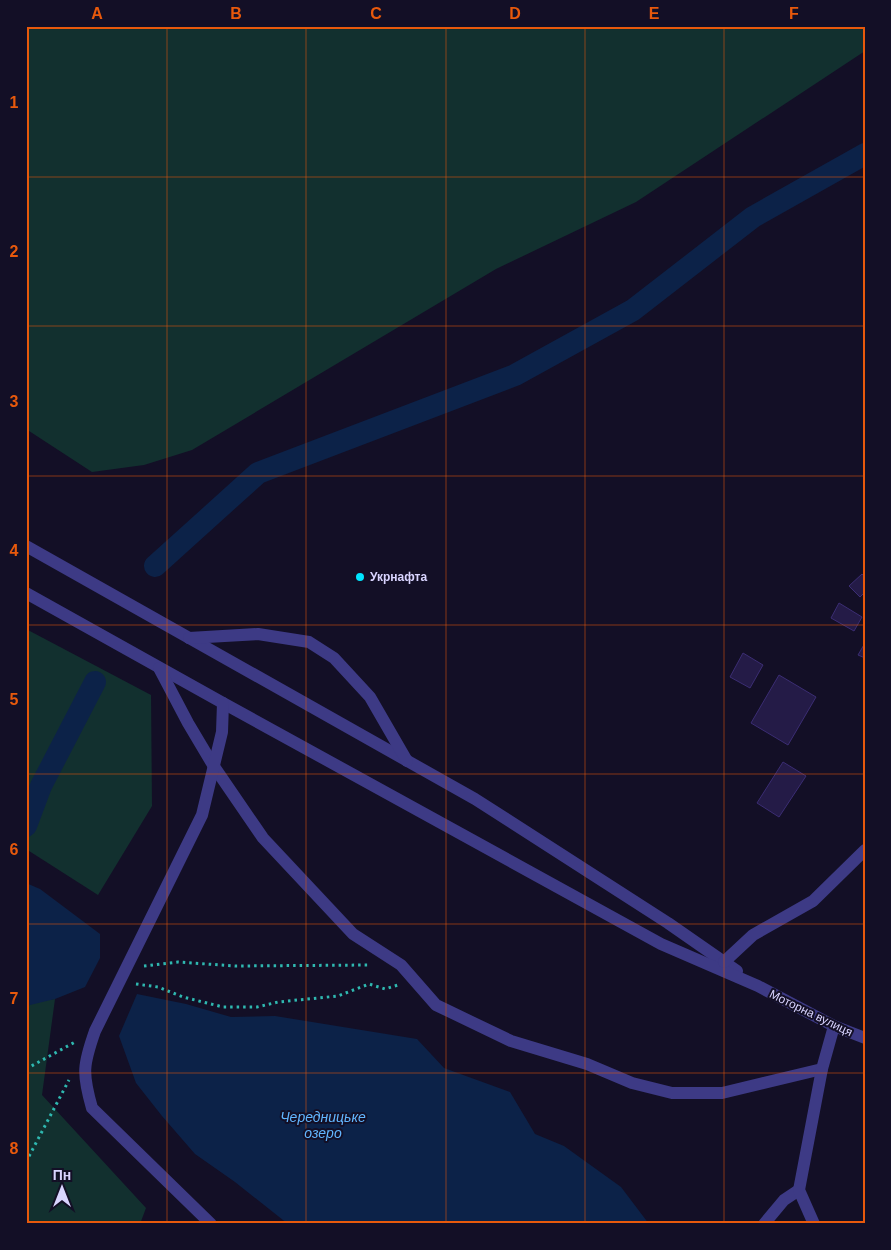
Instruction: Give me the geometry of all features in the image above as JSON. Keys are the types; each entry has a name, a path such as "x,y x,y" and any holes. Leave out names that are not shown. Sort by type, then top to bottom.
{"street":[{"path":"26,546 475,800 668,923 758,986"},
{"path":"26,593 661,944 758,986"},
{"path":"189,638 258,634 309,642 334,658 370,697 407,762"},
{"path":"159,668 213,765 262,838 352,934 401,965 436,1005 511,1041 588,1064 632,1083 672,1093 722,1093 822,1069"},
{"path":"211,1224 92,1108 85,1083 85,1060 95,1031 202,816 222,732 223,703"},
{"path":"724,962 753,935 813,901 865,850"},
{"name":"Моторна вулиця","path":"758,986 834,1026 865,1038"},
{"path":"814,1224 799,1190 822,1069 834,1026"},
{"path":"764,1224 784,1200 799,1190"}],"path":[{"path":"126,967 178,962 235,966 372,965"},
{"path":"118,984 158,986 183,997 223,1007 258,1007 278,1002 338,996 369,984 385,989 413,979"},
{"path":"26,1068 95,1031"},
{"path":"26,1162 72,1074"}],"green space":[{"path":"26,26 865,26 865,51 636,202 496,269 192,450 144,465 92,472 26,429"},
{"path":"26,629 151,695 152,806 98,895 26,849"},
{"path":"55,999 42,1095 146,1208 140,1224 26,1224 26,1003"}],"water":[{"path":"26,883 40,889 100,934 100,958 85,987 55,999 26,1006"},
{"name":"Чередницьке озеро","path":"137,994 186,1004 231,1017 275,1016 417,1039 444,1068 510,1092 535,1134 564,1146 621,1187 649,1224 288,1224 235,1182 195,1154 136,1083 119,1036"}],"building":[{"path":"862,574 865,577 865,592 860,597 849,586"},
{"path":"839,603 862,617 854,631 831,618"},
{"path":"865,643 865,658 858,655"},
{"path":"743,653 763,665 750,688 730,677"},
{"path":"779,675 816,697 788,745 751,723"},
{"path":"783,762 806,776 779,817 757,803"}],"waterway":[{"path":"155,566 258,473 515,375 633,310 753,217 865,154"},
{"path":"26,826 41,786 95,682"}],"place":[{"name":"Укрнафта","path":"360,577"}]}
